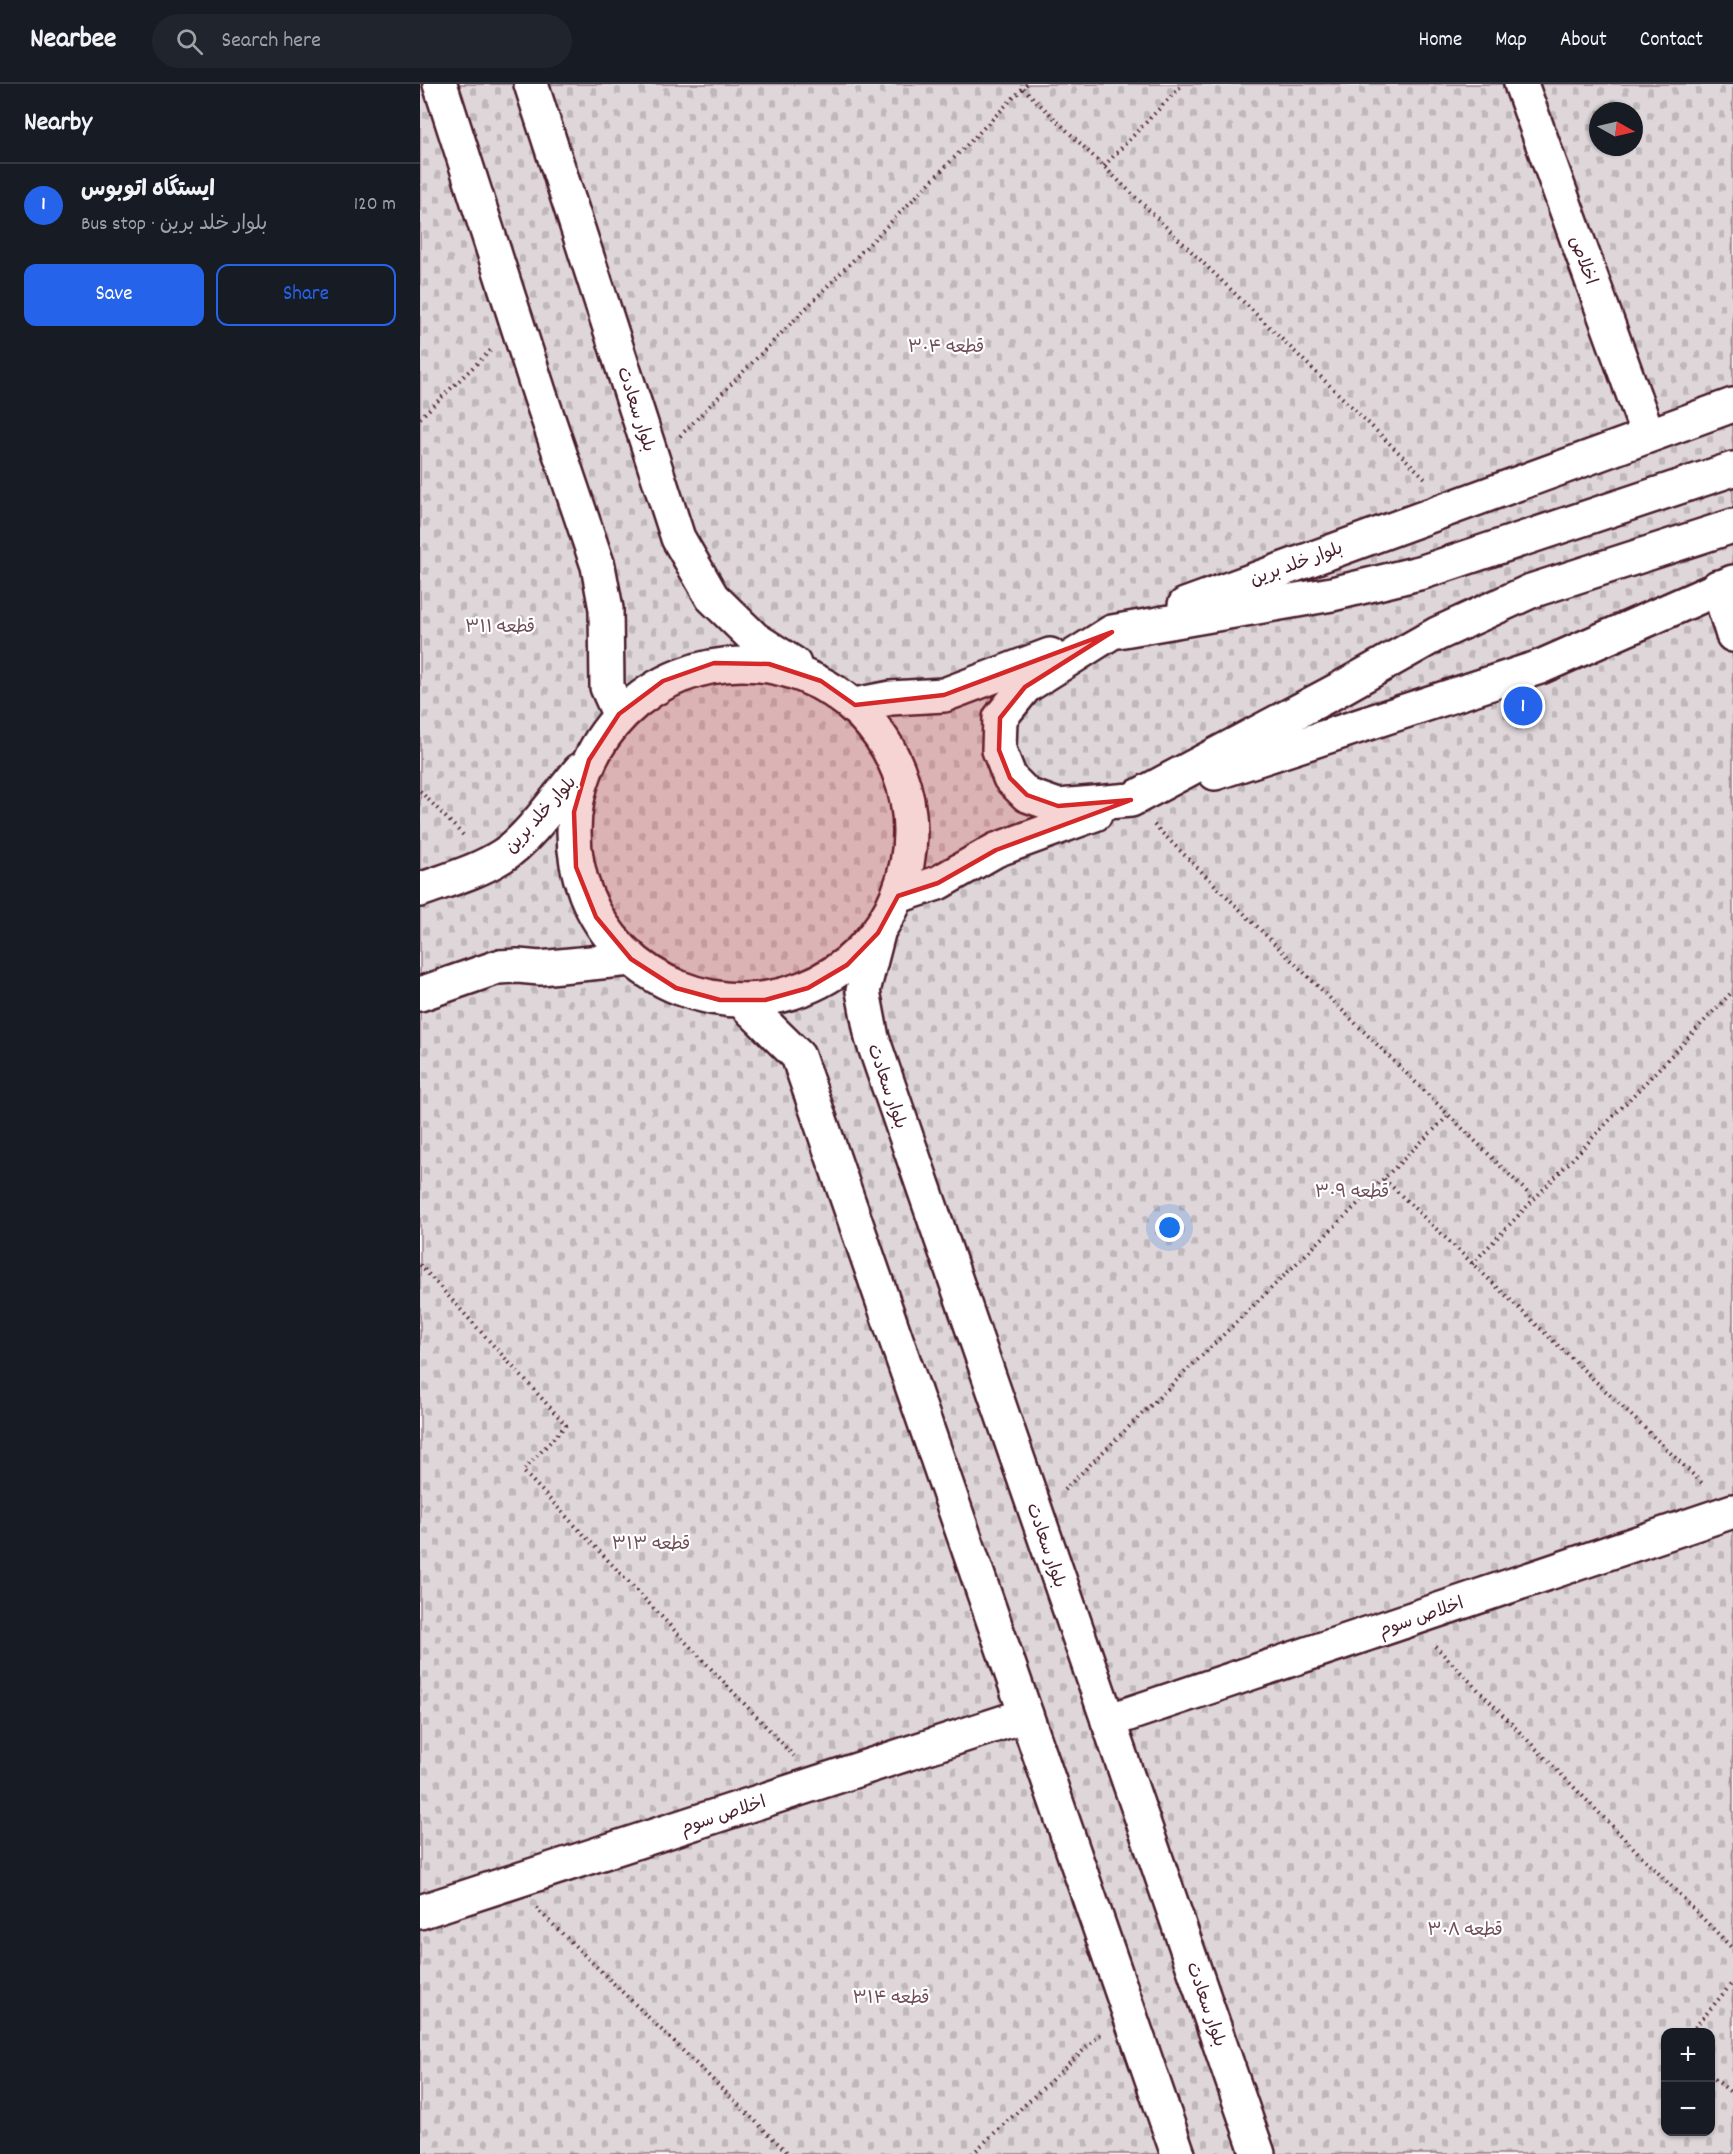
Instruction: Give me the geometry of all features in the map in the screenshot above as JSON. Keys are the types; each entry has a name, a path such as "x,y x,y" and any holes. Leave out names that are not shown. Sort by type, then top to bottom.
{"street":[{"path":"440,84 517,325 598,566 606,609 607,687 619,714"},
{"name":"بلوار سعادت","path":"531,84 678,538 712,597 755,639 821,681"},
{"name":"اخلاص","path":"1521,84 1648,435"},
{"name":"بلوار خلد برین","path":"855,705 891,698 944,695 1733,405"},
{"path":"1733,469 1423,572 1332,594 1112,632 1025,687 1000,718 999,750 1010,778 1027,795 1058,806 1131,800 1336,691 1437,634 1531,591 1733,526"},
{"path":"898,896 938,883 996,850 1131,800 1540,667 1726,584 1733,636"},
{"path":"714,663 769,664 821,681 855,705 883,736 901,774 910,814 910,856 898,896 878,933 846,965 808,988 765,1000 720,1000 676,988 631,959 596,917 576,867 574,812 589,760 619,714 663,681 714,663"},
{"name":"بلوار خلد برین","path":"420,890 502,856 520,842 589,760"},
{"name":"بلوار سعادت","path":"878,933 863,991 872,1038 1258,2154"},
{"path":"420,994 498,967 540,968 631,959"},
{"path":"741,1000 798,1056 1178,2154"},
{"name":"اخلاص سوم","path":"1108,1721 1733,1511"},
{"name":"اخلاص سوم","path":"420,1912 1026,1715"}],"path":[{"path":"1104,166 1183,84"},
{"path":"654,463 1025,86 1453,506"},
{"path":"420,418 517,325"},
{"path":"420,791 490,862"},
{"path":"1131,800 1176,848 1534,1199"},
{"path":"1472,1264 1733,991"},
{"path":"1039,1522 1049,1503 1448,1116"},
{"path":"1384,1179 1708,1488"},
{"path":"420,1265 566,1425 523,1472 819,1783"},
{"path":"1411,1620 1733,1949"},
{"path":"510,1883 789,2154"},
{"path":"1694,2028 1733,1982"},
{"path":"972,2154 1128,2008"},
{"path":"1715,2079 1733,2094"}],"highlighted area":[{"path":"1112,632 1025,687 1000,718 999,750 1010,778 1027,795 1058,806 1131,800 996,850 938,883 898,896 878,933 847,965 808,988 765,1000 720,1000 676,988 631,959 596,917 576,867 574,812 589,760 619,714 663,681 714,663 769,664 821,681 855,705 944,695"}],"green space":[{"path":"420,84 1733,84 1733,2154 420,2154"}],"place":[{"name":"ایستگاه اتوبوس","path":"1523,706"}],"park label":[{"name":"قطعه ۳۰۴","path":"946,346"},
{"name":"قطعه ۳۱۱","path":"500,626"},
{"name":"قطعه ۳۰۹","path":"1352,1191"},
{"name":"قطعه ۳۱۳","path":"651,1543"},
{"name":"قطعه ۳۰۸","path":"1465,1929"},
{"name":"قطعه ۳۱۴","path":"891,1997"}]}
